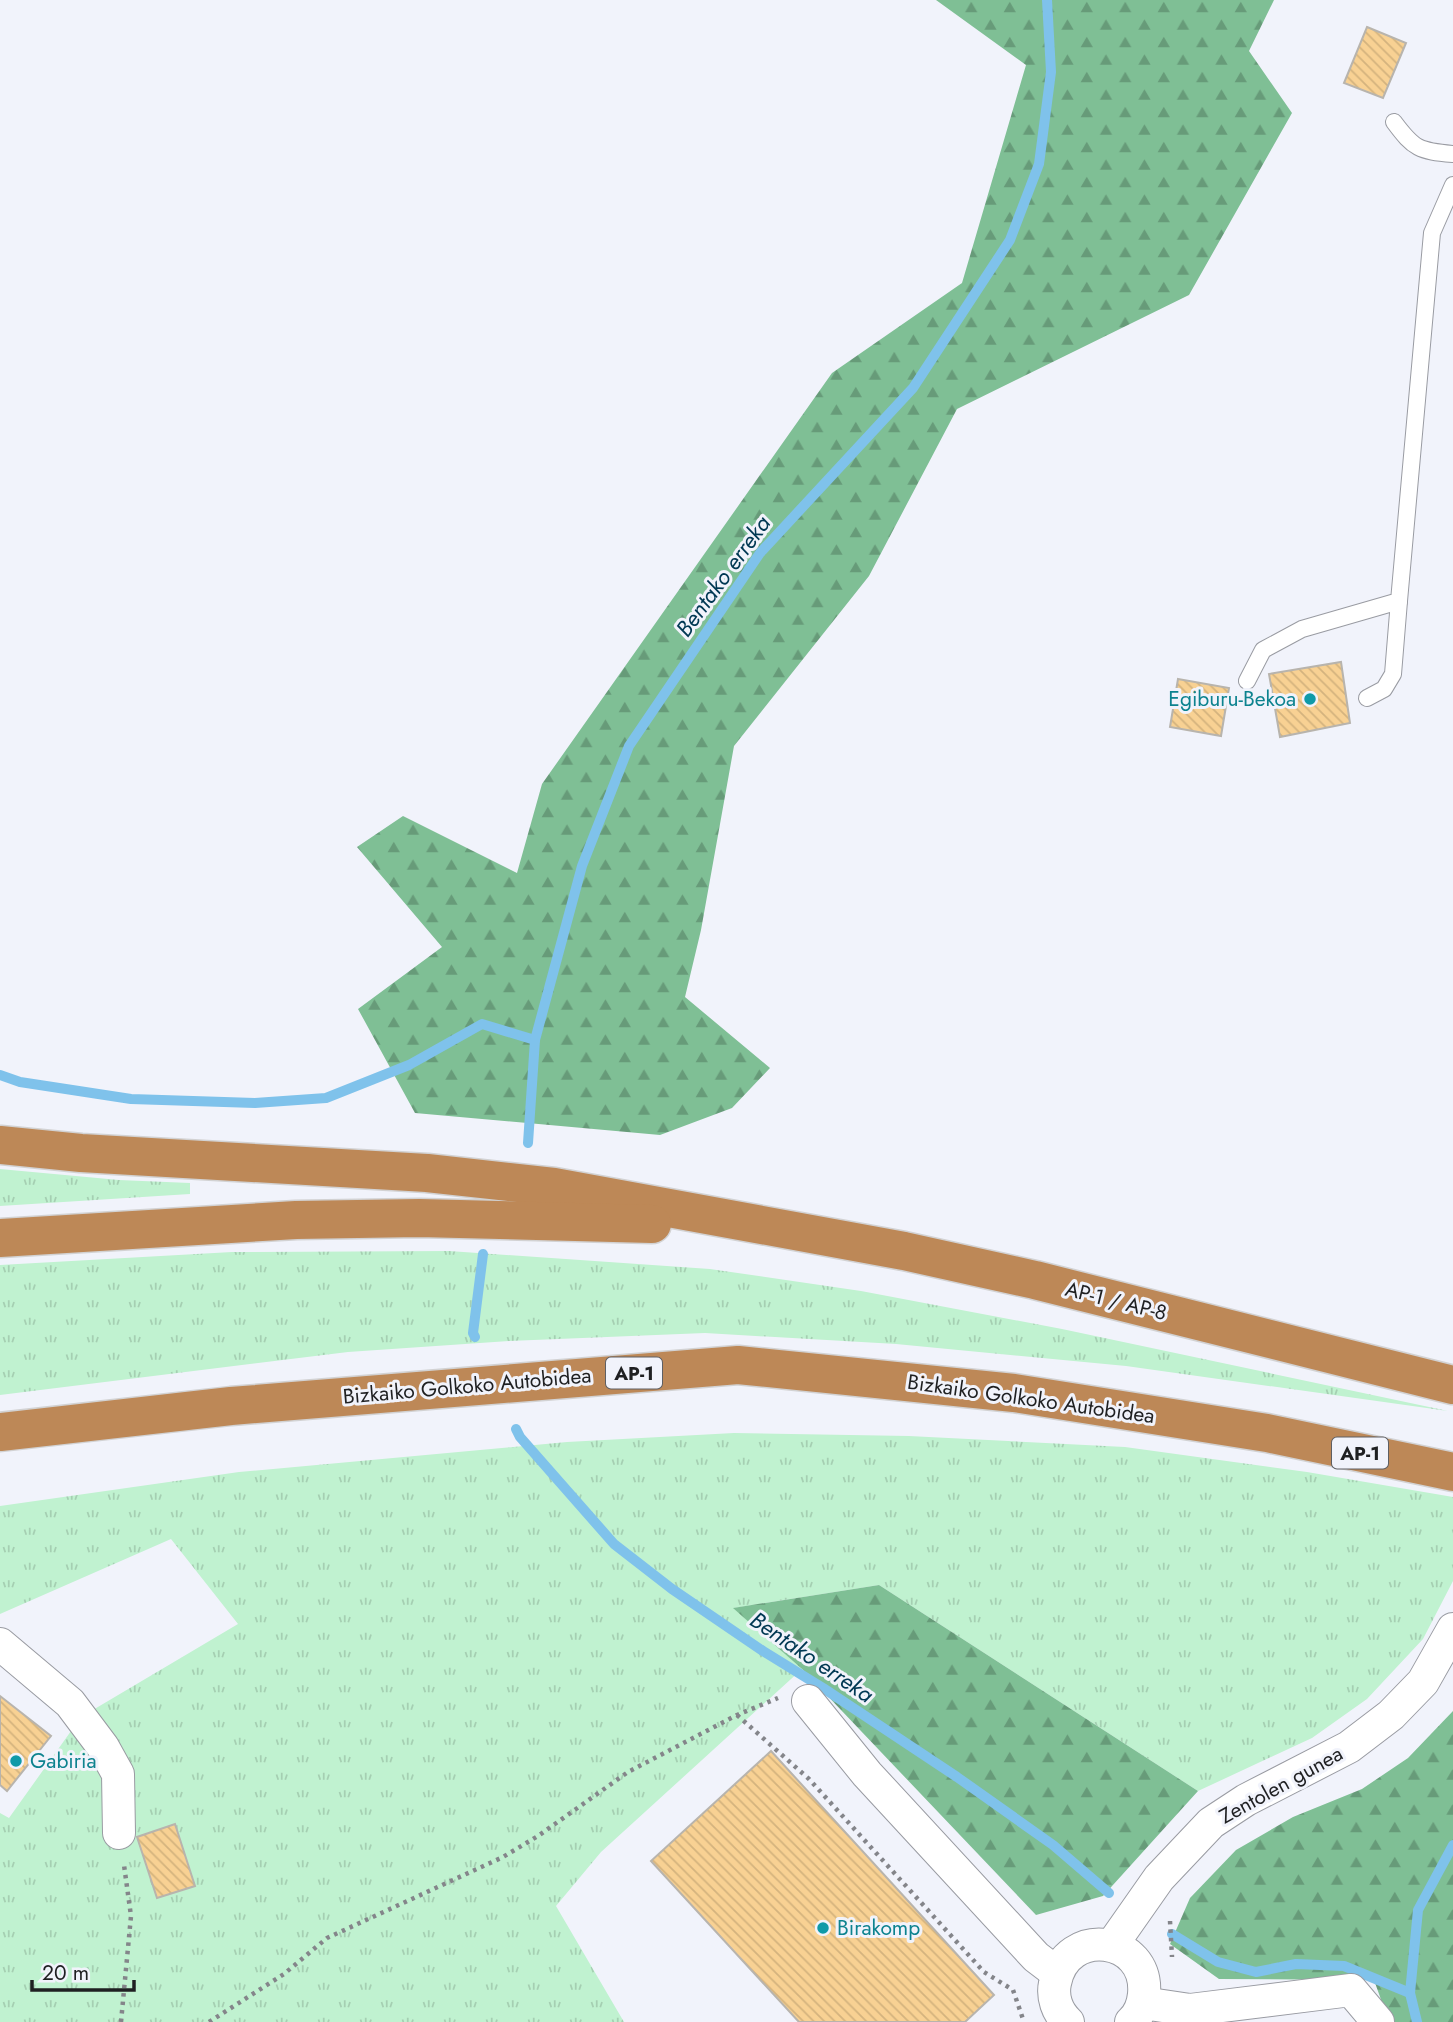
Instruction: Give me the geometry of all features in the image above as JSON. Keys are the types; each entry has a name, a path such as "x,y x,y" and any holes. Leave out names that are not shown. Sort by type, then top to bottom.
{"highway":[{"path":"0,1145 82,1153 427,1172 554,1187 776,1227"},
{"path":"0,1238 296,1220 419,1218 776,1227"},
{"name":"AP-1 / AP-8","path":"776,1227 904,1251 1035,1280 1453,1385"},
{"name":"Bizkaiko Golkoko Autobidea","path":"0,1432 300,1400 738,1365 1014,1393 1267,1433 1453,1472"},
{"path":"0,1460 70,1425"}],"street":[{"name":"Zentolen gunea","path":"1112,1945 1159,1878 1211,1824 1246,1800 1349,1746 1391,1715 1423,1682 1453,1629"},
{"path":"0,1644 70,1703 103,1747 118,1774 120,1833"},
{"path":"808,1701 867,1774 1036,1956 1057,1973"},
{"path":"1068,2022 1056,2004 1054,1988 1057,1973 1065,1959 1079,1948 1095,1944 1112,1945 1128,1954 1139,1968 1145,1984 1137,2012 1180,2008 1189,2010 1351,1990 1378,2022"}],"lane":[{"path":"1394,122 1411,144 1430,152 1453,154"},
{"path":"1367,698 1384,689 1393,674 1432,233 1453,186"},
{"path":"1247,681 1263,650 1302,628 1399,601"}],"path":[{"path":"209,2022 284,1974 327,1938 503,1857 538,1836 628,1772 737,1715 776,1698 792,1694 808,1701"},
{"path":"737,1715 809,1780 984,1972 1013,1990 1024,2022"},
{"path":"120,1833 131,1916 121,2022"},
{"path":"1173,1910 1169,1923 1170,1944 1182,1998 1180,2008"}],"green space":[{"path":"936,0 1274,0 1249,51 1292,113 1189,295 957,409 869,576 734,746 701,930 685,997 770,1068 732,1108 660,1135 415,1113 358,1009 442,947 357,847 403,816 517,873 542,784 832,373 962,283 1026,65"},
{"path":"0,1169 119,1180 190,1183 190,1194 0,1206"},
{"path":"449,1251 710,1269 861,1291 1062,1329 1448,1411 1126,1366 896,1344 705,1333 509,1341 348,1352 0,1395 0,1265 232,1252"},
{"path":"734,1433 909,1436 1125,1447 1307,1472 1453,1497 1453,1581 1423,1639 1367,1699 1312,1738 1198,1791 879,1585 734,1608 802,1669 601,1852 556,1906 624,2022 0,2022 0,1813 9,1818 81,1717 238,1624 171,1539 0,1614 0,1506 239,1472 567,1442"},
{"path":"879,1585 1198,1791 1103,1896 1036,1915 802,1669 733,1608"},
{"path":"1453,1711 1453,2022 1389,2022 1374,1980 1219,1979 1170,1944 1190,1898 1236,1850 1293,1817 1362,1789 1408,1758"}],"building":[{"path":"1367,27 1406,43 1383,98 1344,83"},
{"name":"Egiburu-Bekoa","path":"1341,662 1350,723 1280,737 1269,674"},
{"path":"1178,679 1229,688 1221,736 1170,727"},
{"name":"Gabiria","path":"0,1696 51,1736 7,1791 0,1785"},
{"name":"Birakomp","path":"771,1751 994,1995 965,2022 799,2022 651,1861"},
{"path":"175,1824 195,1886 157,1898 137,1837"}],"waterway":[{"name":"Bentako erreka","path":"528,1143 535,1040 582,866 629,746 760,553 913,388 1010,240 1039,164 1051,72 1047,0"},
{"path":"0,1075 20,1082 131,1099 255,1103 326,1098 409,1065 482,1024 535,1040"},
{"name":"Bentako erreka","path":"475,1337 473,1333 483,1254"},
{"name":"Bentako erreka","path":"516,1429 520,1437 614,1544 672,1589 763,1651 957,1777 1053,1845 1109,1893"},
{"path":"1417,2022 1410,1993 1418,1910 1453,1845"},
{"name":"Bentako erreka","path":"1172,1934 1218,1962 1256,1972 1296,1964 1344,1966 1410,1993"}],"place":[{"name":"Egiburu-Bekoa","path":"1310,699"},
{"name":"Gabiria","path":"16,1761"},
{"name":"Birakomp","path":"823,1928"}]}
